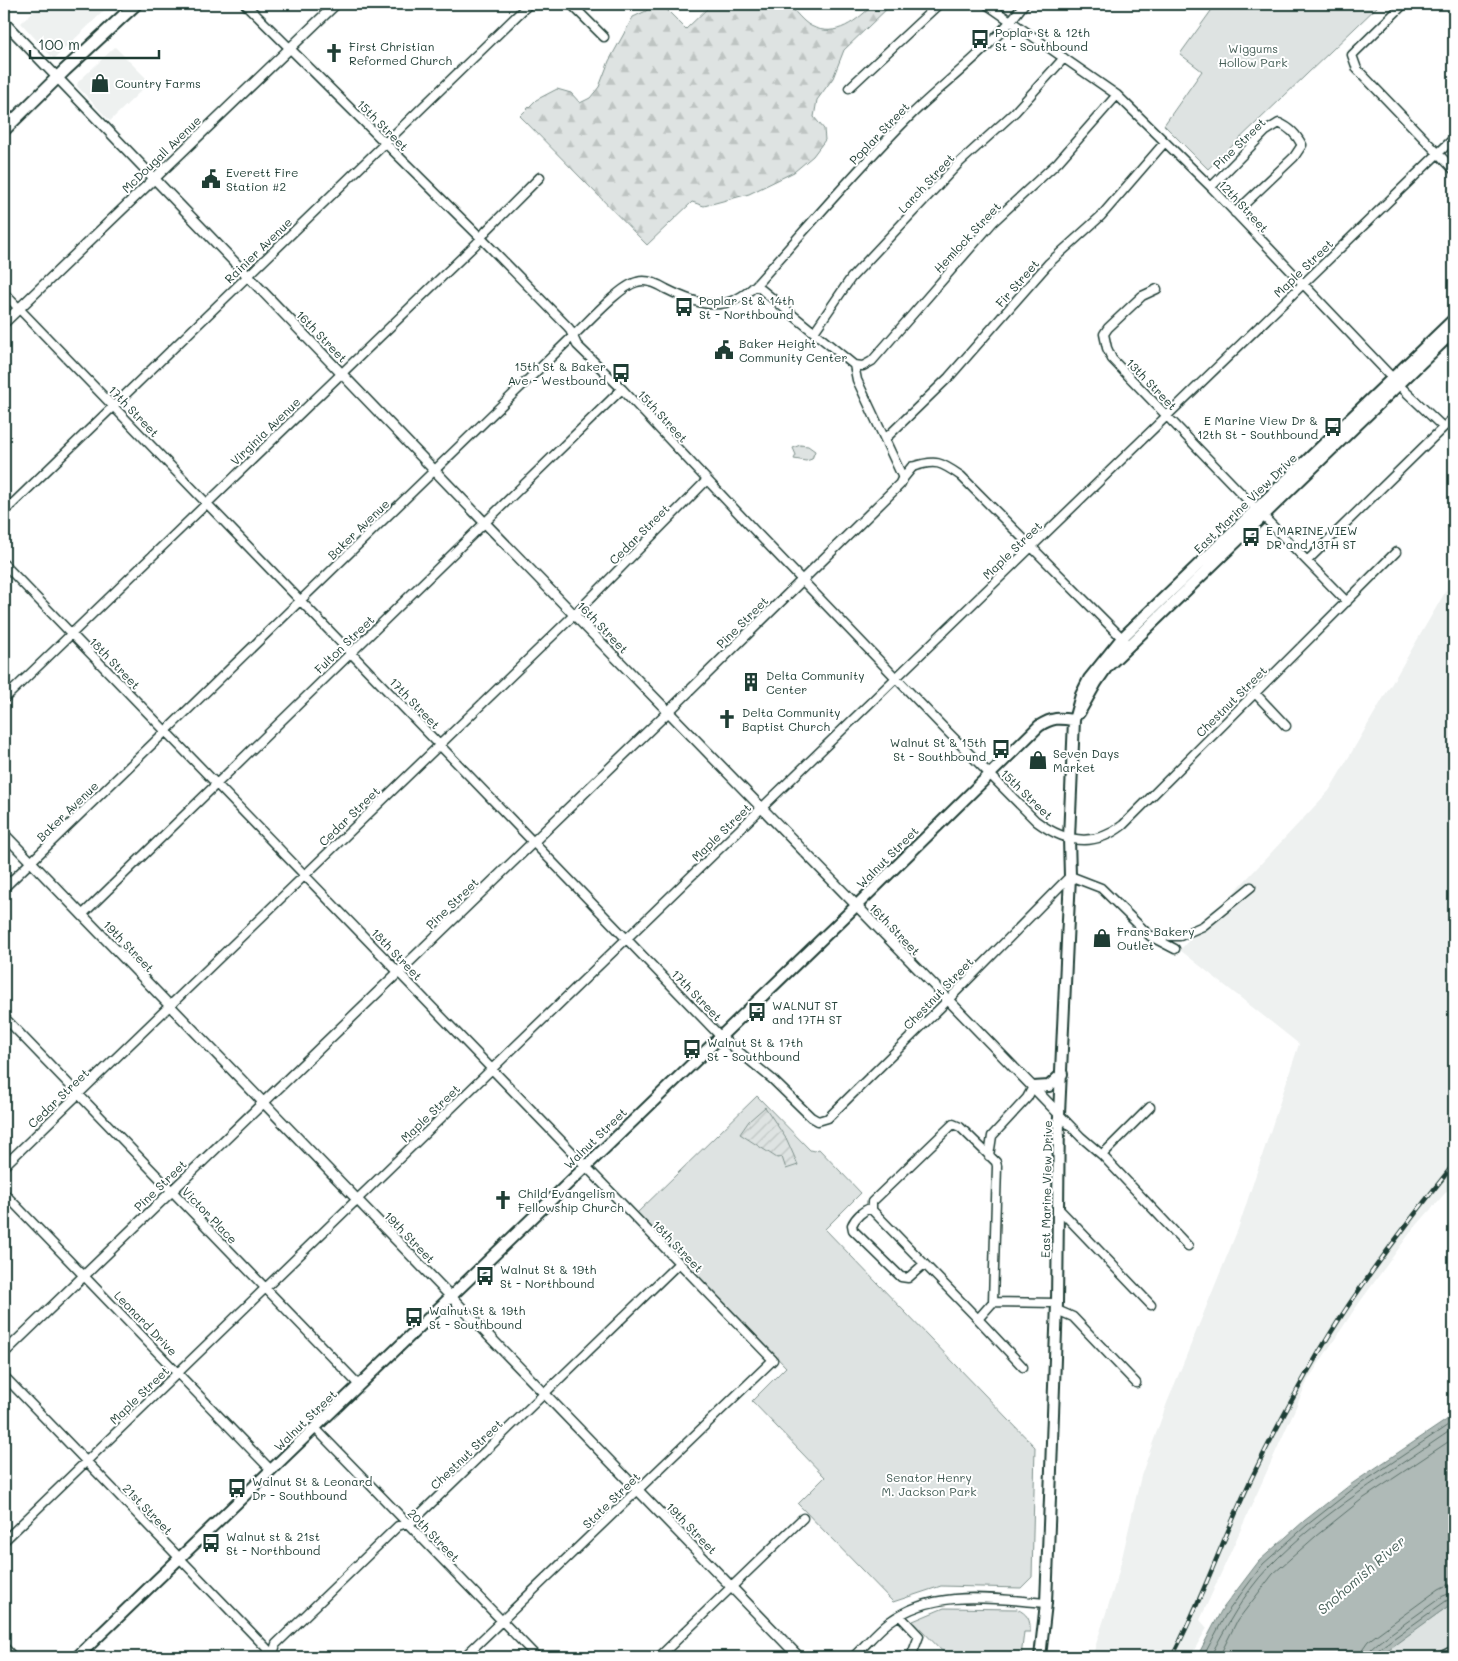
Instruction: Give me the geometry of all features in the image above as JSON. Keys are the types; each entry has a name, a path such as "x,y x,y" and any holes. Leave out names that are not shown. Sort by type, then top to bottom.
{"main road":[{"path":"4,130 57,77 136,4"},
{"name":"East Marine View Drive","path":"1040,1657 1046,1603 1057,1306 1059,1114 1070,876 1069,838 1074,720 1080,695 1089,679 1396,381 1454,319"},
{"name":"East Marine View Drive","path":"1396,381 1454,330"},
{"name":"Walnut Street","path":"77,1657 585,1165 856,906 1044,722 1050,719 1061,718 1074,720"},
{"path":"1032,1087 1049,1086 1062,1074"}],"street":[{"name":"15th Street","path":"245,4 569,328 577,345 622,389 802,580 1036,821 1050,832 1069,838"},
{"name":"McDougall Avenue","path":"4,323 336,4"},
{"name":"Rainier Avenue","path":"4,512 529,4"},
{"path":"571,4 604,37"},
{"path":"849,88 939,4"},
{"name":"12th Street","path":"986,4 1117,95 1211,188 1396,381 1443,427"},
{"name":"Poplar Street","path":"756,285 910,116 1011,21 1024,4"},
{"path":"1404,4 1352,55 1357,69 1454,170"},
{"name":"16th Street","path":"4,22 484,523 1081,1138 1102,1155 1188,1246"},
{"name":"Larch Street","path":"814,332 851,278 959,163 1015,112 1064,58"},
{"name":"Hemlock Street","path":"854,365 864,366 872,361 993,222 1058,162 1117,95"},
{"name":"Pine Street","path":"1211,188 1266,131 1279,123 1290,128 1302,145 1294,157 1235,214"},
{"name":"Maple Street","path":"4,1541 1454,138"},
{"name":"Fir Street","path":"885,439 949,377 1049,263 1101,216 1165,142"},
{"name":"Virginia Avenue","path":"4,699 481,238 540,177"},
{"name":"Baker Avenue","path":"4,888 165,730 623,290 638,281 655,283 691,301 713,305 740,299 756,285"},
{"path":"756,285 854,365 857,380 903,478"},
{"name":"13th Street","path":"1157,289 1142,296 1104,334 1112,359 1347,602"},
{"name":"17th Street","path":"4,293 720,1036 772,1079 811,1117 818,1120"},
{"name":"Fulton Street","path":"82,915 622,389"},
{"path":"1307,561 1454,417"},
{"path":"912,467 932,462 946,466 961,476 1126,642"},
{"name":"Pine Street","path":"4,1354 668,712 900,484 912,467"},
{"name":"Cedar Street","path":"4,1166 574,615 708,480"},
{"name":"Chestnut Street","path":"1069,838 1103,838 1115,831 1396,552"},
{"name":"18th Street","path":"4,564 773,1360"},
{"path":"1255,693 1286,726"},
{"name":"19th Street","path":"4,834 799,1657"},
{"path":"1070,876 1101,888 1150,936 1176,949"},
{"name":"Chestnut Street","path":"818,1120 828,1118 1070,876"},
{"path":"1150,936 1180,936 1203,926 1251,886"},
{"name":"Victor Place","path":"4,1017 359,1385"},
{"path":"989,1156 992,1136 1027,1098 1032,1087"},
{"path":"1102,1155 1150,1107"},
{"path":"978,1319 992,1302 997,1166 960,1127 953,1124 872,1202 871,1208 1023,1367"},
{"name":"Leonard Drive","path":"4,1193 271,1470"},
{"path":"871,1208 866,1209 854,1221 852,1225 853,1230 901,1277 908,1278 924,1264"},
{"path":"1059,1210 1151,1305"},
{"name":"Chestnut Street","path":"273,1656 276,1644 398,1526 413,1521 679,1263"},
{"path":"992,1302 1057,1306 1073,1317 1136,1383"},
{"name":"State Street","path":"464,1657 773,1360"},
{"name":"21st Street","path":"4,1376 273,1656"},
{"name":"20th Street","path":"315,1428 537,1657"},
{"path":"659,1657 803,1518"},
{"path":"854,1657 889,1623 923,1605 964,1598 1046,1603"},
{"path":"900,1616 920,1636 911,1657"},
{"path":"4,1647 13,1657"},
{"path":"1440,1657 1454,1650"}],"shaded area":[{"path":"41,4 111,4 54,59 21,23"},
{"path":"115,47 150,82 110,121 77,86 78,82"},
{"path":"1454,577 1454,1183 1410,1233 1354,1310 1308,1380 1200,1620 1207,1628 1190,1657 1092,1657 1118,1575 1141,1476 1167,1403 1238,1229 1299,1044 1180,950 1329,791"}],"green space":[{"path":"654,4 661,4 686,29 712,4 788,4 811,26 829,30 846,26 874,4 892,4 844,50 833,78 817,100 814,117 824,129 825,140 813,156 794,172 749,194 704,206 692,202 647,245 520,116 536,100 557,89 571,93 580,103 590,98 599,87 609,61 633,17 646,11"},
{"name":"Wiggums Hollow Park","path":"1216,4 1380,4 1208,169 1164,125 1202,71 1180,54"},
{"path":"800,445 808,446 815,451 812,459 806,461 794,459 796,455 793,448"},
{"name":"Senator Henry M. Jackson Park","path":"757,1096 810,1150 819,1149 861,1193 825,1229 1035,1447 1032,1577 1021,1588 941,1586 893,1602 798,1504 825,1477 752,1401 786,1367 637,1213"},
{"path":"765,1107 787,1140 798,1165 786,1169 782,1157 777,1158 740,1134 749,1121"},
{"path":"1454,1602 1454,1657 1378,1657 1386,1650"},
{"path":"944,1608 1017,1609 1026,1615 1030,1624 1030,1632 1024,1632 1021,1657 948,1657 913,1621"}],"water":[{"name":"Snohomish River","path":"1454,1415 1454,1602 1378,1657 1197,1657 1221,1611 1259,1561 1304,1521 1350,1485"}],"railway":[{"path":"1172,1657 1184,1634 1257,1467 1313,1363 1362,1285 1454,1164"}],"place":[{"name":"Poplar St & 12th St - Southbound","path":"980,39"},
{"name":"First Christian Reformed Church","path":"334,53"},
{"name":"Country Farms","path":"100,83"},
{"name":"Everett Fire Station #2","path":"211,179"},
{"name":"Poplar St & 14th St - Northbound","path":"684,307"},
{"name":"Baker Height Community Center","path":"724,350"},
{"name":"15th St & Baker Ave - Westbound","path":"621,373"},
{"name":"E Marine View Dr & 12th St - Southbound","path":"1333,427"},
{"name":"E MARINE VIEW DR and 13TH ST","path":"1251,537"},
{"name":"Delta Community Center","path":"751,682"},
{"name":"Delta Community Baptist Church","path":"727,719"},
{"name":"Walnut St & 15th St - Southbound","path":"1001,749"},
{"name":"Seven Days Market","path":"1038,760"},
{"name":"Frans Bakery Outlet","path":"1102,938"},
{"name":"WALNUT ST and 17TH ST","path":"757,1012"},
{"name":"Walnut St & 17th St - Southbound","path":"692,1049"},
{"name":"Child Evangelism Fellowship Church","path":"503,1200"},
{"name":"Walnut St & 19th St - Northbound","path":"485,1276"},
{"name":"Walnut St & 19th St - Southbound","path":"414,1317"},
{"name":"Walnut St & Leonard Dr - Southbound","path":"237,1488"},
{"name":"Walnut st & 21st St - Northbound","path":"211,1543"}]}
